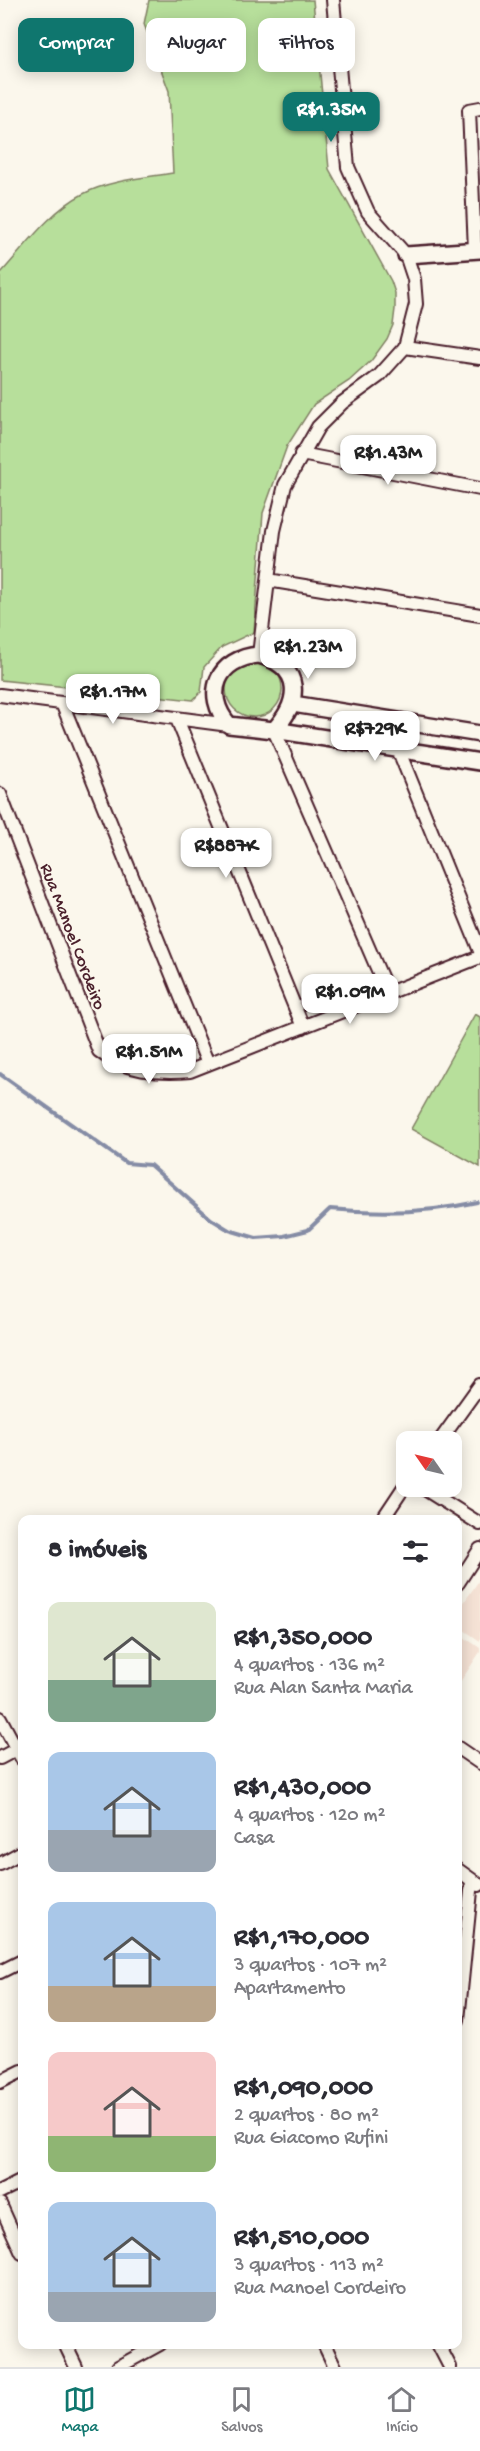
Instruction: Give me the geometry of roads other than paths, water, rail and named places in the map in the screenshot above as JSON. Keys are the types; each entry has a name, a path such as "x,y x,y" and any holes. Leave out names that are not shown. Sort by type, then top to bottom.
{"street":[{"path":"259,655 280,501 301,454 318,427 379,376 405,347 412,325 416,290 406,255 368,212 348,167 333,0"},
{"path":"406,255 477,250 469,110 480,108"},
{"path":"405,347 480,358"},
{"path":"301,454 480,489"},
{"path":"268,580 480,615"},
{"path":"229,725 216,704 218,679 234,661 259,655 271,658 282,666 290,677 294,690 293,704 288,714 274,730"},
{"path":"0,695 274,730 480,762"},
{"path":"62,703 208,1064"},
{"path":"293,704 480,734"},
{"path":"177,719 303,1027"},
{"path":"274,730 388,993"},
{"path":"398,749 480,951"},
{"name":"Rua Manoel Cordeiro","path":"0,794 99,1051 118,1062 154,1071 190,1071 480,957"},
{"path":"449,1431 476,1401 480,1385"},
{"path":"385,1515 397,1497"},
{"path":"437,1497 480,1524"},
{"path":"462,1577 480,1549"},
{"path":"0,1718 18,1750"},
{"path":"462,1751 480,1763"},
{"path":"0,1758 18,1754"},
{"path":"0,1864 18,1854"},
{"path":"462,1873 476,1883 462,1990"},
{"path":"0,1972 18,1963"},
{"path":"0,2082 18,2073"},
{"path":"0,2192 18,2183"},
{"path":"0,2204 18,2244"},
{"path":"67,2349 76,2367"},
{"path":"118,2367 151,2349"},
{"path":"325,2349 330,2365"},
{"path":"441,2349 450,2367"}],"waterway":[{"path":"0,1074 126,1163 150,1165 211,1219 229,1230 256,1238 284,1236 308,1230 330,1209 404,1212 477,1202"}]}
